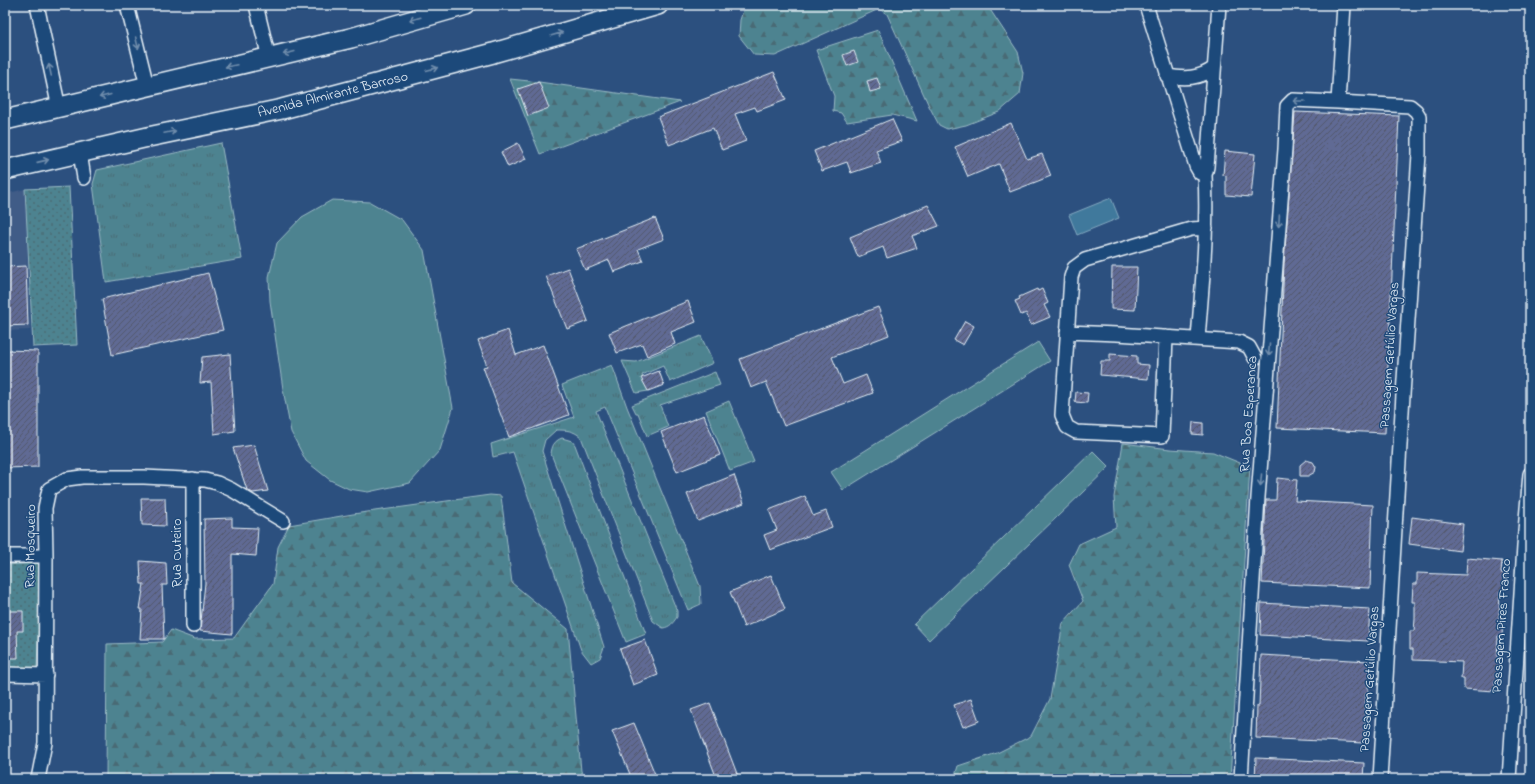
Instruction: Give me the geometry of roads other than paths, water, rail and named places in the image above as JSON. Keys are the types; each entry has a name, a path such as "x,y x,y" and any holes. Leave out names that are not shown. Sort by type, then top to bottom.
{"highway":[{"path":"5,120 351,38 466,5"},
{"name":"Avenida Almirante Barroso","path":"5,170 80,152 290,107 493,53 658,5"}],"street":[{"path":"37,5 58,108"},
{"path":"128,5 147,86"},
{"path":"256,5 269,58"},
{"path":"1146,5 1166,76 1196,166 1200,174 1205,175"},
{"path":"1198,340 1207,205 1205,175 1207,166 1219,5"},
{"path":"1338,102 1344,5"},
{"path":"1166,76 1190,78 1204,75 1214,68"},
{"name":"Rua Boa Esperanca","path":"1241,779 1258,504 1287,106 1293,100 1338,102"},
{"name":"Passagem Getúlio Vargas","path":"1338,102 1410,106 1419,116 1418,160 1380,779"},
{"path":"80,152 84,178"},
{"path":"1166,337 1162,436 1076,432 1071,430 1064,423 1062,415 1067,332 1071,277 1074,268 1085,260 1191,229 1206,228"},
{"path":"1067,332 1239,342 1249,348 1255,358"},
{"name":"Passagem Pires Franco","path":"1508,779 1524,531 1530,474"},
{"name":"Rua Mosqueiro","path":"38,779 45,743 45,508 49,489 67,479 82,477 144,476 193,479 218,483 283,521"},
{"name":"Rua Outeiro","path":"193,479 193,626"},
{"path":"5,556 46,556"},
{"path":"5,674 46,674"}]}
